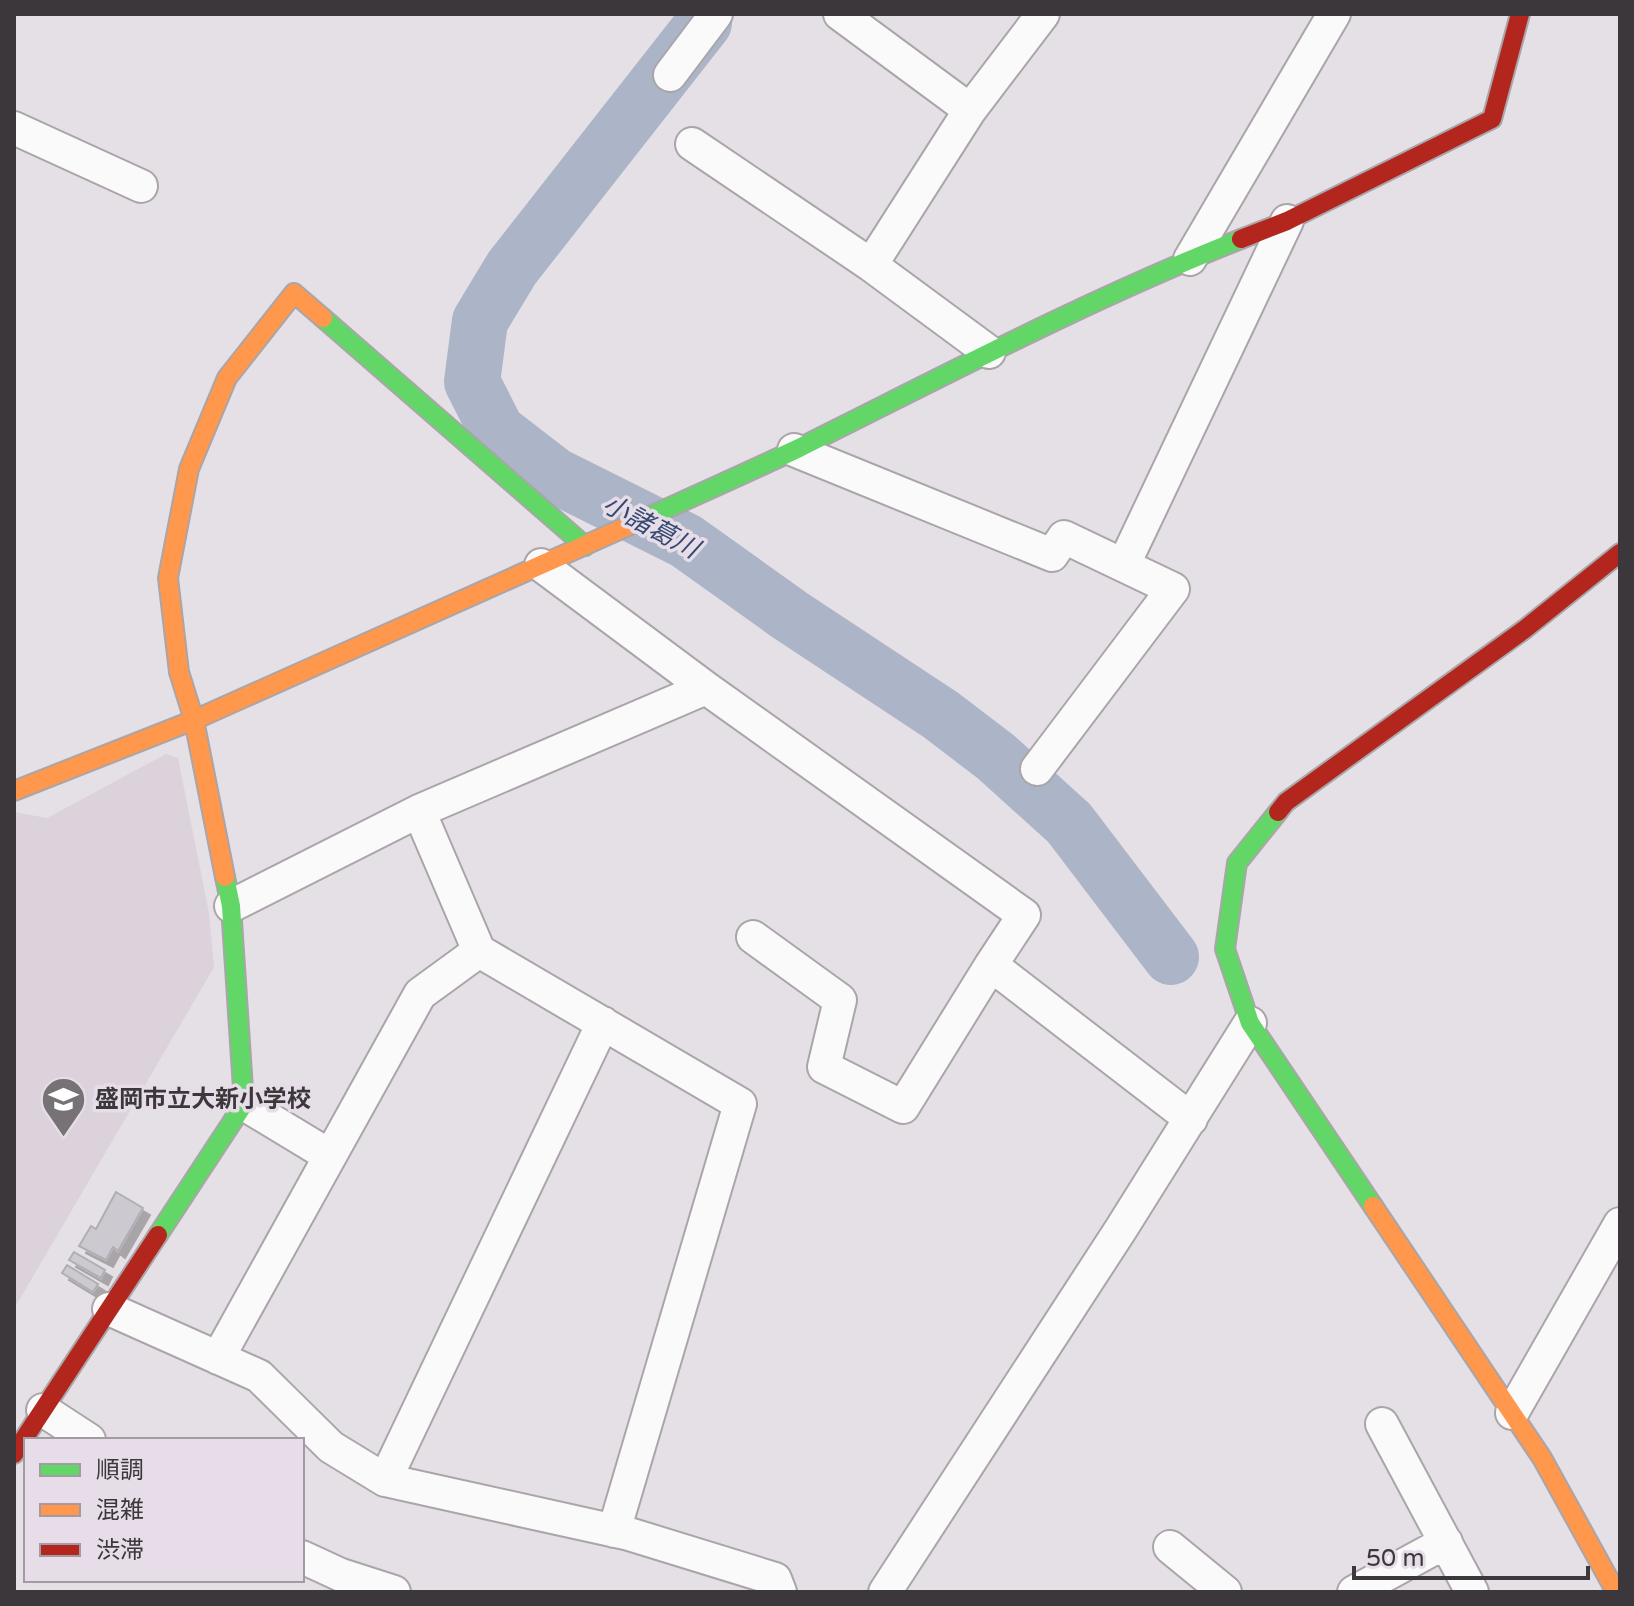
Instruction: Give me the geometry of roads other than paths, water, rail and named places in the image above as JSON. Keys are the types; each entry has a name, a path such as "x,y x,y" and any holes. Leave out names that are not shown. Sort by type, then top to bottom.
{"street":[{"path":"670,75 716,14"},
{"path":"840,14 970,110"},
{"path":"871,265 970,110 1043,14"},
{"path":"1190,259 1334,14"},
{"path":"14,791 194,720 585,546 794,450 989,352 1190,259 1287,221 1492,119 1520,14"},
{"path":"14,128 141,186"},
{"path":"692,144 871,265 989,352"},
{"path":"1124,564 1287,221"},
{"path":"25,1438 244,1104 231,906 194,720 179,672 168,578 189,469 227,378 294,293 585,546"},
{"path":"794,450 1052,555 1064,537 1173,589 1037,769"},
{"path":"1616,1592 1542,1458 1250,1023 1225,949 1237,863 1286,802 1525,629 1620,553"},
{"path":"541,565 706,688 1024,915 903,1107 824,1067 840,1000 753,937"},
{"path":"231,906 419,811 706,688"},
{"path":"419,811 479,951 740,1104 614,1531"},
{"path":"218,1358 420,994 479,951"},
{"path":"991,965 1191,1119"},
{"path":"385,1480 603,1023"},
{"path":"885,1592 1250,1023"},
{"path":"244,1104 330,1156"},
{"path":"1512,1413 1620,1224"},
{"path":"109,1309 259,1376 331,1447 385,1480 614,1531 775,1579 780,1592"},
{"path":"43,1410 86,1438"},
{"path":"1382,1424 1472,1592"},
{"path":"1354,1592 1446,1542"},
{"path":"1170,1547 1225,1592"},
{"path":"304,1558 338,1584 394,1592"}],"waterway":[{"name":"小諸葛川","path":"704,23 512,268 480,321 472,382 497,431 554,475 686,541 791,616 941,715 996,757 1069,823 1171,957"}],"place":[{"name":"盛岡市立大新小学校","path":"64,1138"}]}
